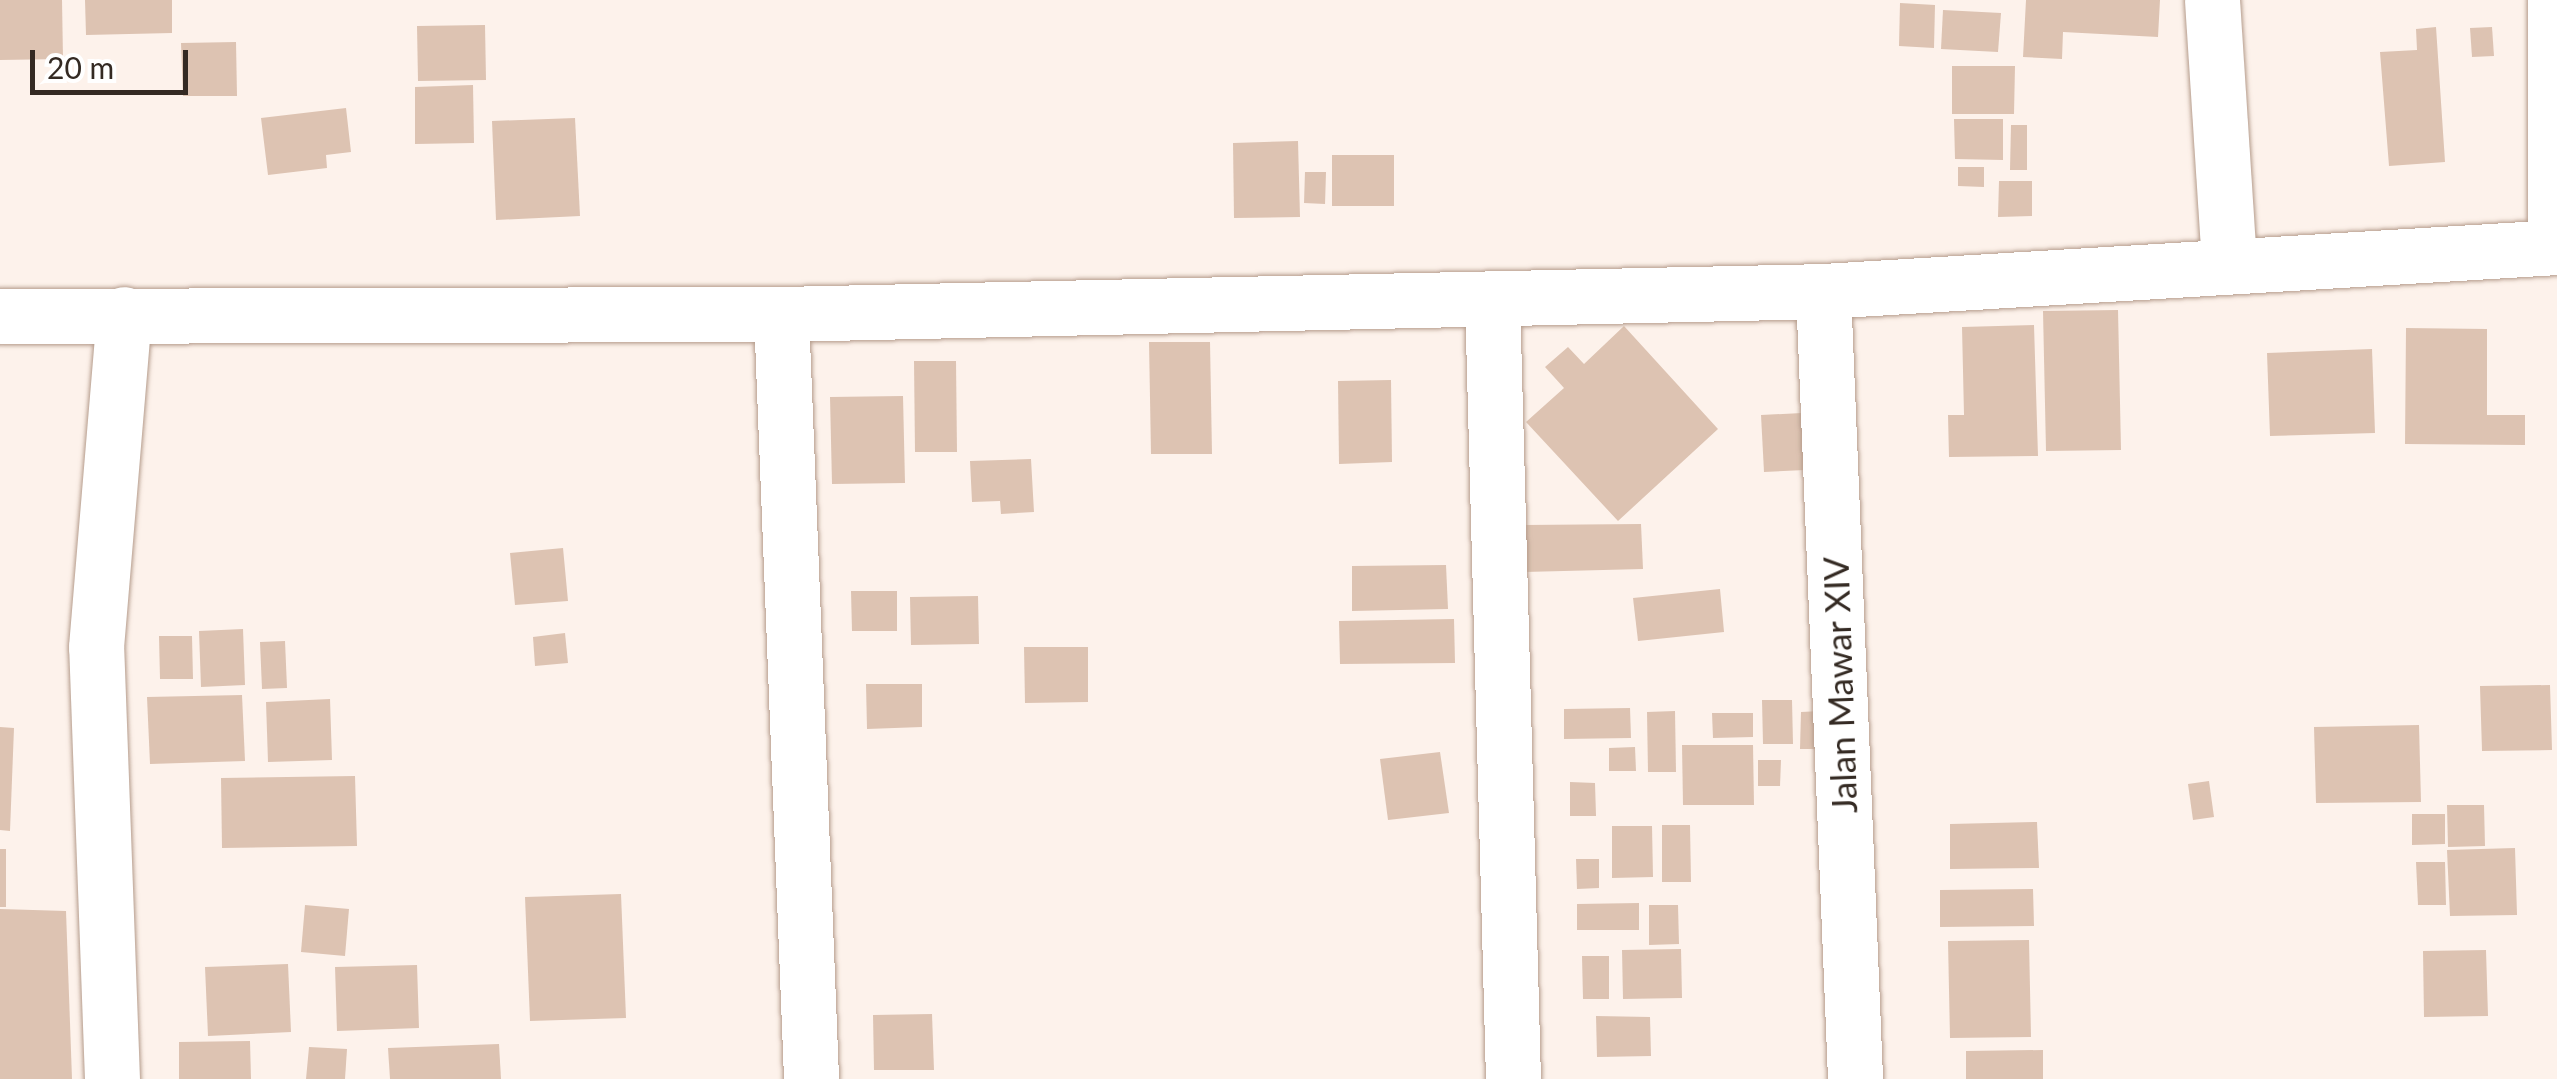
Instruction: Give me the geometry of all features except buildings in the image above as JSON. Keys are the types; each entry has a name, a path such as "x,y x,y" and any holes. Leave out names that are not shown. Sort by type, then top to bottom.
{"street":[{"path":"2212,0 2229,262"},
{"path":"0,316 781,314 1823,291 2229,262 2556,247 2555,0"},
{"name":"Jalan Mawar XIV","path":"1823,291 1855,1079"},
{"path":"1492,298 1513,1079"},
{"path":"112,1079 96,647 124,314"},
{"path":"781,314 811,1079"}]}
